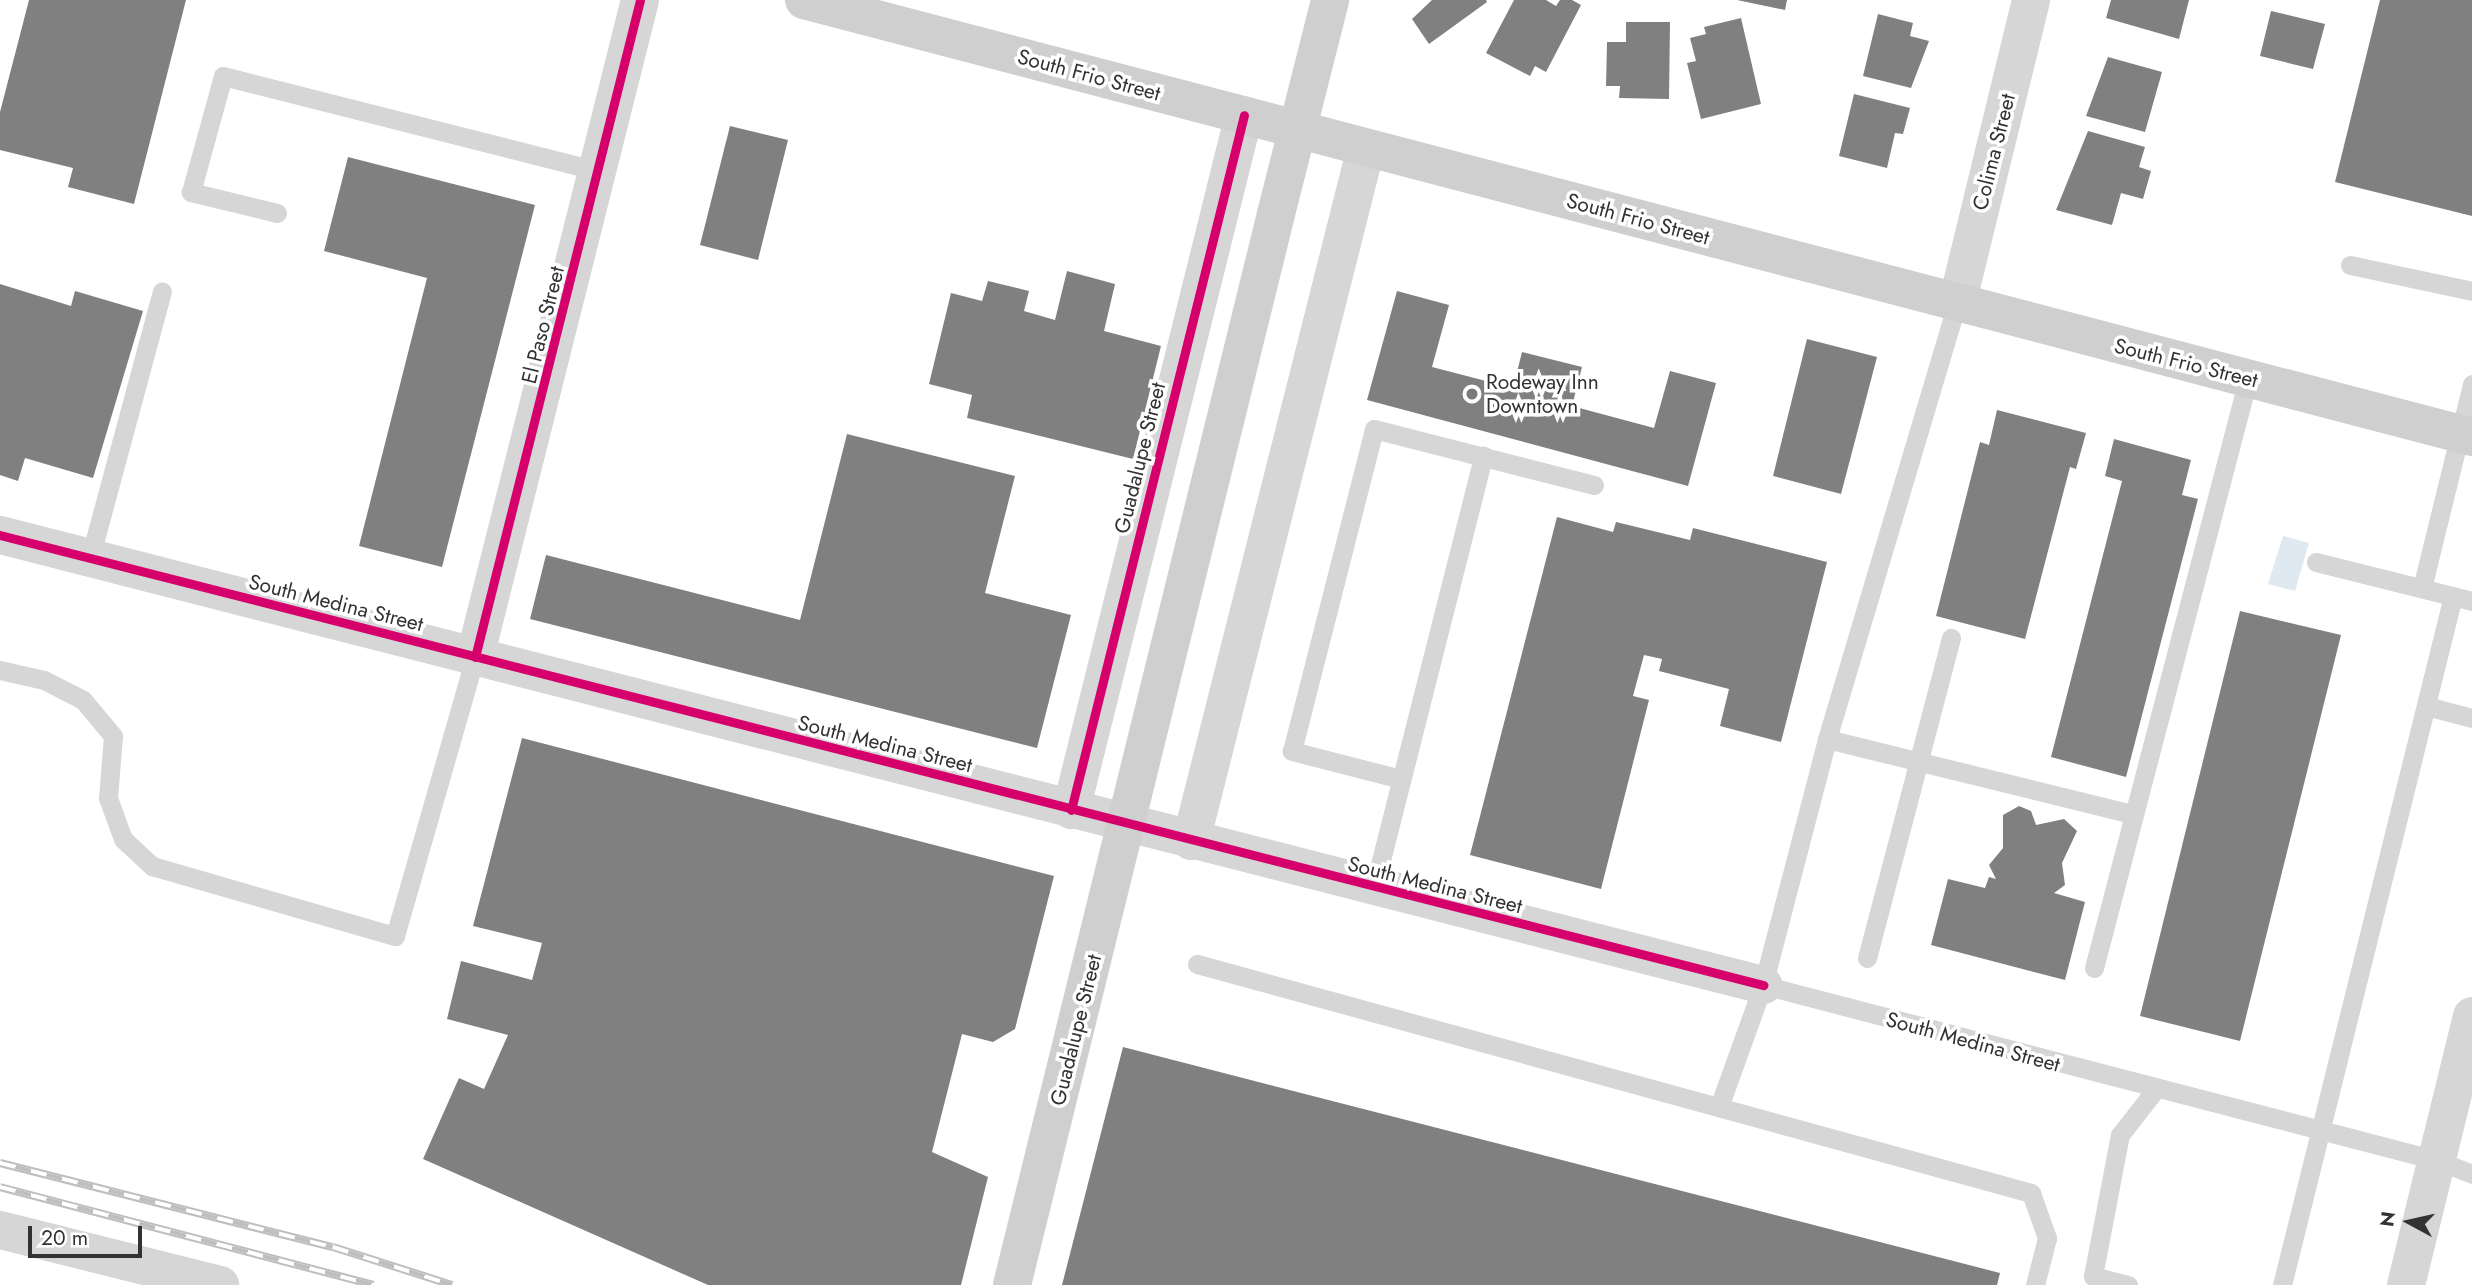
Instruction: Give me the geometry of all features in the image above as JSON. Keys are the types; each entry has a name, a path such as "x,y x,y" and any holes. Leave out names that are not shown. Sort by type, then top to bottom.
{"main road":[{"name":"South Frio Street","path":"804,0 2467,436"},
{"name":"Guadalupe Street","path":"1012,1285 1330,0"}],"street":[{"name":"El Paso Street","path":"475,657 640,0"},
{"name":"Colima Street","path":"1957,304 2031,0"},
{"name":"Guadalupe Street","path":"1071,810 1244,115"},
{"path":"1191,841 1366,148"},
{"name":"South Medina Street","path":"0,535 1374,888 1763,985"},
{"path":"2406,1285 2472,1016"},
{"path":"0,1230 220,1285"}],"lane":[{"path":"276,213 191,191 223,76 598,171"},
{"path":"2350,265 2472,292"},
{"path":"90,558 162,292"},
{"path":"1719,1107 1763,985 1827,739 1957,304"},
{"path":"2094,968 2132,814 2248,379"},
{"path":"2422,588 2467,436 2472,384"},
{"path":"1401,779 1292,751 1374,429 1594,485"},
{"path":"1374,888 1483,456"},
{"path":"2282,1285 2426,706 2462,598 2316,562"},
{"path":"1867,958 1951,638"},
{"path":"0,670 44,680 83,700 113,736 108,798 123,839 152,866 395,936 475,657"},
{"path":"2426,706 2472,718"},
{"path":"1827,739 1919,758 2132,814"},
{"path":"1197,964 2031,1193 2047,1238 2035,1285"},
{"name":"South Medina Street","path":"1763,985 2155,1090 2436,1160 2472,1174"},
{"path":"2128,1285 2093,1276 2120,1135 2155,1090"}],"shaded area":[{"path":"2283,536 2309,543 2295,591 2268,584"}],"building":[{"path":"29,0 186,0 134,204 68,187 73,168 0,150 0,112"},
{"path":"1432,0 1487,2 1429,44 1412,19"},
{"path":"1514,0 1546,0 1556,6 1560,0 1572,0 1581,5 1546,72 1535,66 1530,76 1486,53"},
{"path":"1737,0 1787,0 1785,10"},
{"path":"2111,0 2189,0 2179,39 2106,18"},
{"path":"2380,0 2472,0 2472,216 2335,182"},
{"path":"2271,11 2325,24 2313,69 2260,56"},
{"path":"1878,14 1913,23 1910,36 1929,41 1911,88 1863,76"},
{"path":"1741,18 1761,104 1701,119 1687,63 1696,61 1690,38 1706,34 1704,27"},
{"path":"1626,22 1670,22 1669,99 1619,98 1620,86 1606,86 1607,42 1626,42"},
{"path":"2108,57 2162,72 2145,132 2086,116"},
{"path":"1854,94 1910,108 1903,134 1895,133 1887,168 1839,156"},
{"path":"730,126 788,140 758,260 700,245"},
{"path":"2088,131 2145,147 2139,167 2151,171 2143,199 2121,193 2112,225 2056,210"},
{"path":"348,157 535,205 442,567 359,546 427,278 324,251"},
{"path":"1067,271 1115,284 1104,331 1161,346 1133,459 967,418 972,395 929,384 951,293 982,301 988,281 1029,291 1024,311 1055,320"},
{"path":"0,284 71,306 75,291 143,311 93,478 25,458 18,481 0,475"},
{"name":"Rodeway Inn Downtown","path":"1397,291 1449,305 1432,367 1513,388 1522,352 1582,367 1572,406 1654,428 1670,371 1716,383 1688,486 1367,400"},
{"path":"1807,339 1877,357 1841,494 1773,476"},
{"path":"1997,410 2086,433 2076,469 2070,467 2025,639 1936,616 1980,442 1989,445"},
{"path":"847,434 1015,476 985,593 1071,615 1037,748 530,619 546,555 800,620"},
{"path":"2114,439 2191,460 2182,495 2198,499 2126,777 2051,757 2122,481 2105,476"},
{"path":"1557,517 1613,532 1616,522 1690,540 1693,528 1827,562 1781,742 1720,726 1729,689 1659,671 1662,659 1644,655 1633,696 1649,700 1601,889 1470,855"},
{"path":"2240,611 2341,635 2240,1041 2140,1016"},
{"path":"522,738 1054,876 1015,1029 993,1042 962,1034 932,1152 988,1177 961,1285 708,1285 423,1159 459,1078 484,1089 508,1035 447,1019 461,961 532,980 542,943 473,926"},
{"path":"2019,806 2031,811 2036,825 2064,819 2077,831 2062,863 2065,885 2054,893 2085,902 2065,980 1931,945 1948,879 1985,888 1989,877 1996,879 1989,865 2003,848 2003,815"},
{"path":"1123,1047 2000,1273 1997,1285 1062,1285"}],"railway":[{"path":"0,1163 333,1247 452,1285"},
{"path":"0,1187 373,1285"}],"cycle path":[{"path":"475,657 640,0"},
{"path":"1071,810 1244,115"},
{"path":"0,535 1763,985"}],"place":[{"name":"Rodeway Inn Downtown","path":"1472,394"}]}
